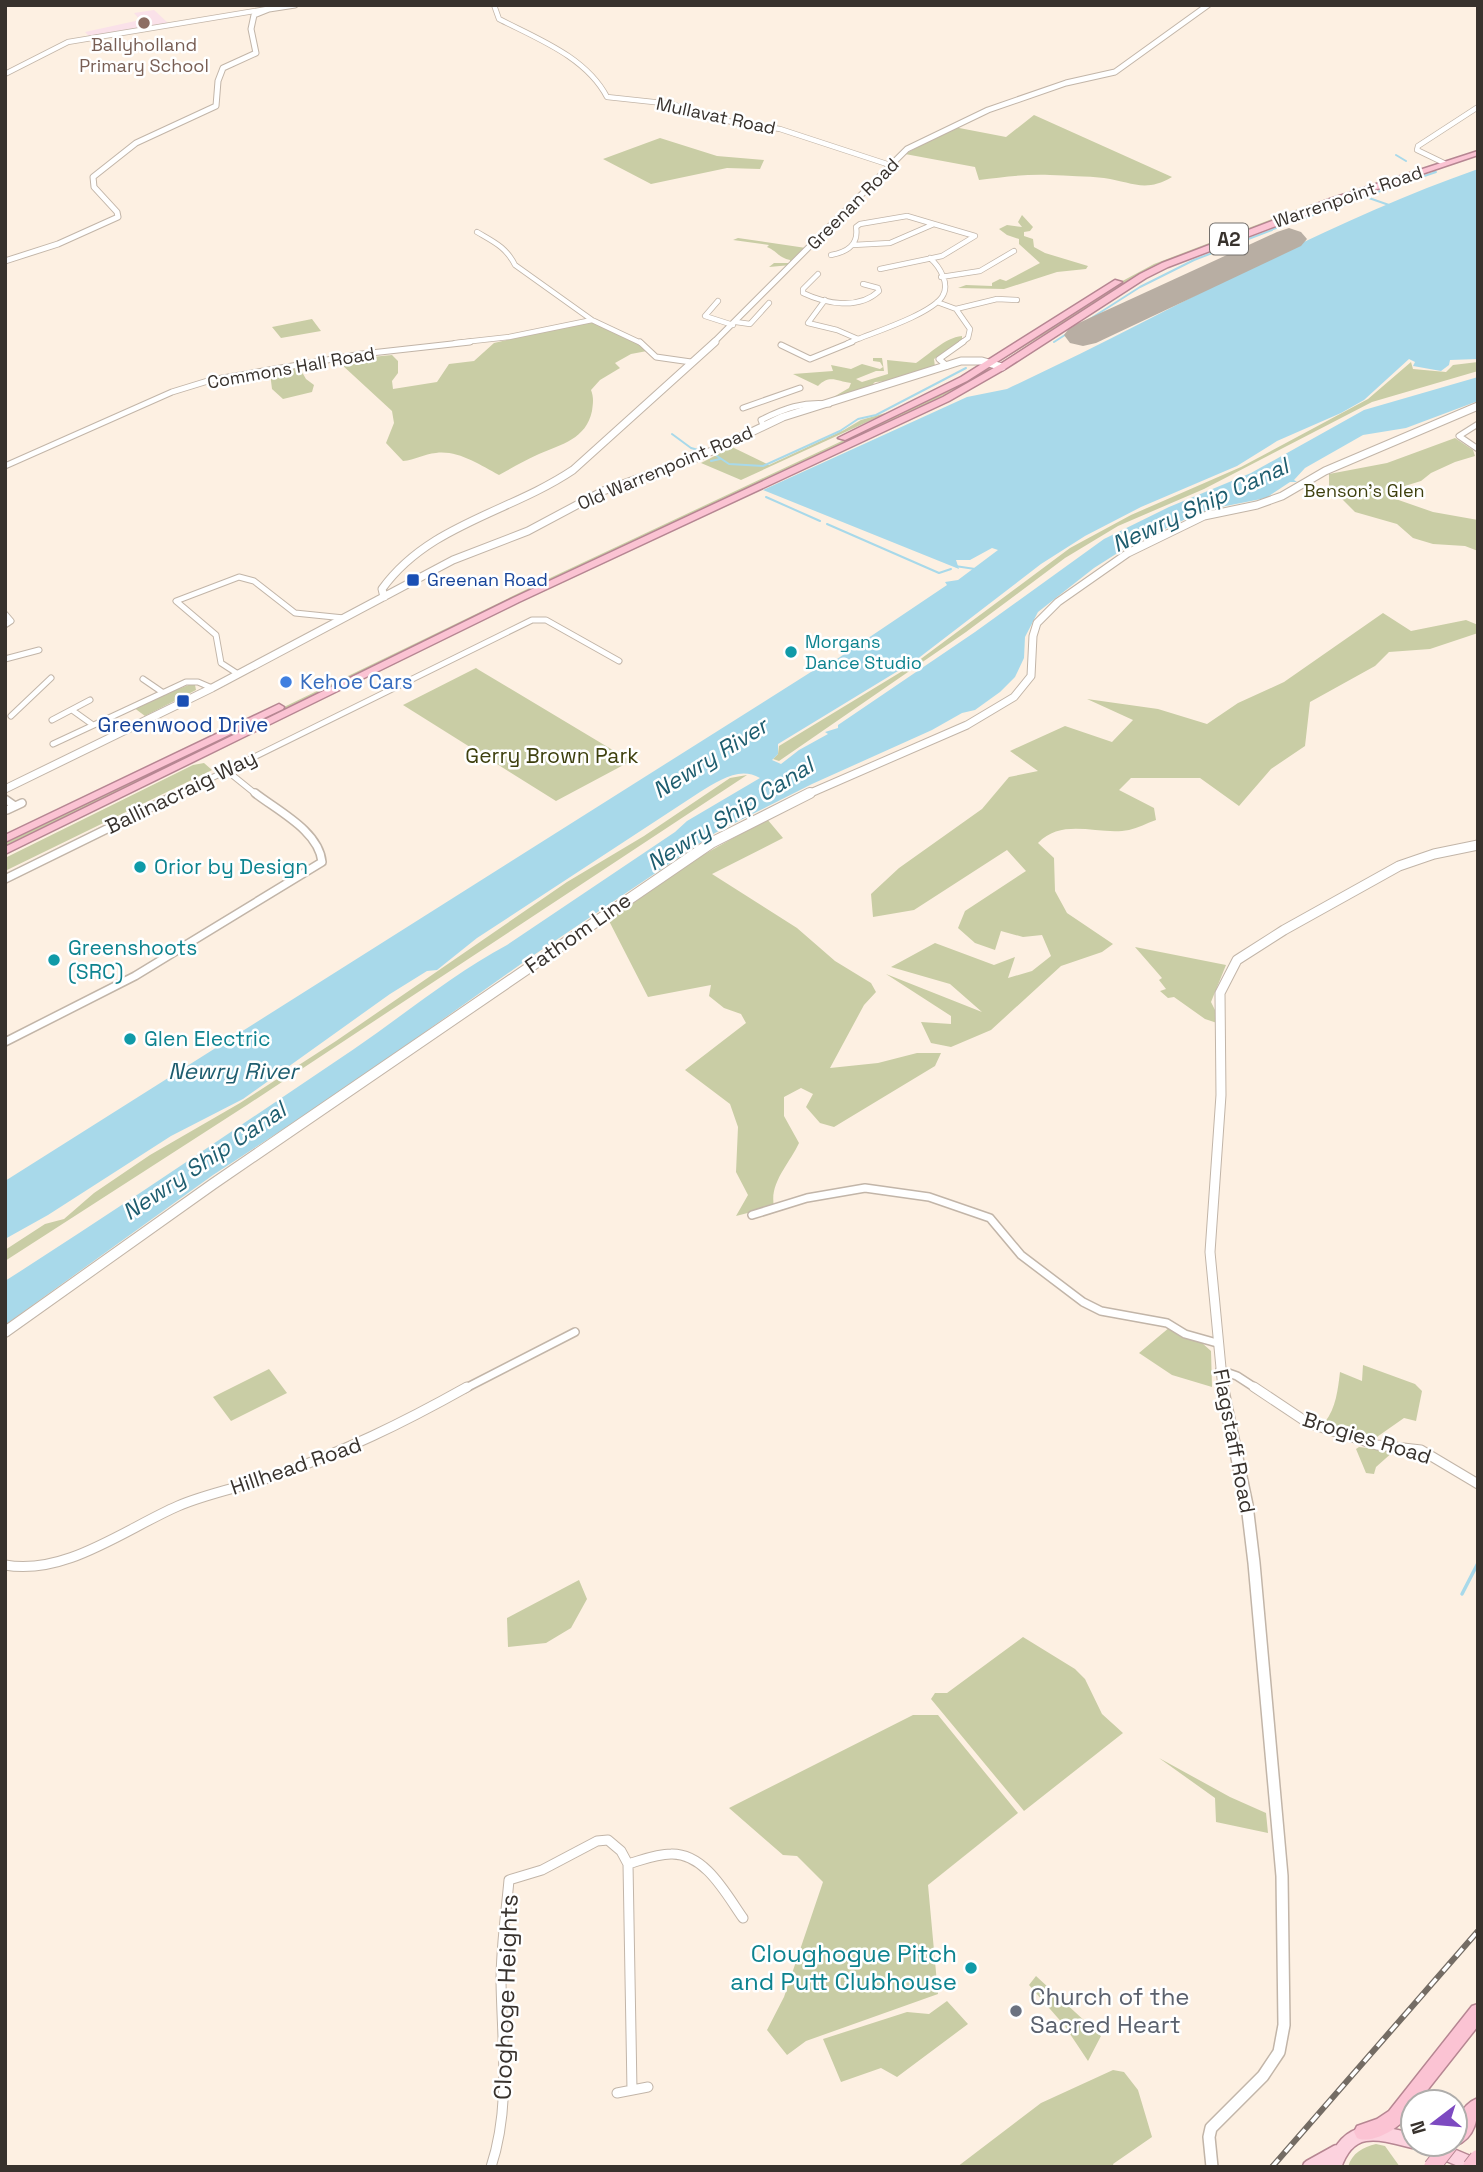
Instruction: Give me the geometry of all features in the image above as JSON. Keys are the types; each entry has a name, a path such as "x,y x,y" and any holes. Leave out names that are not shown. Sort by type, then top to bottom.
{"highway":[{"name":"Warrenpoint Road","path":"990,363 1081,303 1138,271 1183,250 1435,160 1478,148"},
{"name":"Warrenpoint Road","path":"1002,367 1124,288 1165,265 1232,238 1478,153"},
{"name":"A2","path":"5,839 506,596 936,395 990,363"},
{"name":"A2","path":"5,851 516,600 946,399 1002,367"},
{"path":"1363,2132 1395,2117 1478,2012"},
{"path":"1471,2167 1478,2158"}],"main road":[{"name":"Fathom Line","path":"5,1332 212,1184 711,842 815,790 967,724 1014,697 1024,688 1031,676 1033,636 1037,623 1058,602 1128,553 1204,516 1257,505 1282,496 1325,471 1478,406"},
{"path":"1310,2167 1335,2159 1346,2141 1363,2132 1399,2137"},
{"path":"1456,2158 1477,2167"}],"street":[{"path":"5,261 58,244 118,217 117,212 94,187 93,177 137,143 216,106 218,81 223,68 256,53 251,20 254,15 277,5"},
{"path":"5,74 68,41 295,5"},
{"name":"Mullavat Road","path":"494,5 499,19 550,48 563,51 572,62 591,73 605,90 607,97 672,104 720,120 780,129 890,165"},
{"name":"Greenan Road","path":"384,597 382,589 386,581 394,569 407,558 447,533 556,483 735,323 907,149 988,110 1068,82 1115,72 1208,5"},
{"path":"1444,163 1417,150 1419,146 1478,107"},
{"path":"832,257 858,239 857,225 906,214 975,236 952,251 880,269"},
{"path":"853,245 890,243 934,224"},
{"path":"477,232 502,246 508,251 515,265 592,320 639,341 656,357 691,362"},
{"path":"942,275 971,275 1013,252 1002,251"},
{"path":"782,345 810,359 913,317 937,302 944,293 941,268 930,258"},
{"path":"942,275 951,272"},
{"path":"818,274 803,290 808,296 862,303 870,301 879,292 878,288 863,284"},
{"path":"937,302 956,309 993,299 1017,300"},
{"path":"825,300 808,323 837,330 858,339"},
{"path":"718,301 705,316 750,324"},
{"path":"744,331 768,305"},
{"path":"947,366 939,359 965,341 970,332 956,309"},
{"name":"Commons Hall Road","path":"5,466 172,392 211,380 362,354 509,337 592,320"},
{"name":"Old Warrenpoint Road","path":"5,789 212,688 463,556 539,526 603,491 699,457 763,425 947,366 969,360 1002,367"},
{"path":"743,408 800,388"},
{"path":"770,398 783,408"},
{"path":"763,425 761,420 783,408 815,401 830,404"},
{"path":"1478,424 1459,434 1478,449"},
{"path":"238,674 222,663 216,635 176,601 239,577 248,577 290,611 302,616 344,618"},
{"path":"5,614 11,621 5,625"},
{"name":"Ballinacraig Way","path":"5,879 532,620 546,620 619,661"},
{"path":"5,659 39,650"},
{"path":"10,716 51,678"},
{"path":"143,679 162,692"},
{"path":"53,744 162,692 192,681 212,688"},
{"path":"52,720 90,700"},
{"path":"72,710 93,725"},
{"path":"5,1042 135,976 322,862 321,850 312,837 226,769"},
{"path":"5,799 19,805 7,810"},
{"name":"Flagstaff Road","path":"1212,2167 1209,2137 1211,2128 1268,2070 1279,2052 1284,2025 1283,1876 1265,1707 1254,1563 1247,1505 1228,1424 1220,1370 1210,1252 1221,1095 1220,993 1231,969 1247,952 1399,866 1434,854 1478,845"},
{"path":"752,1215 807,1198 865,1188 929,1197 990,1218 1021,1255 1083,1302 1101,1311 1167,1323 1185,1334 1217,1343"},
{"name":"Hillhead Road","path":"5,1565 21,1569 66,1560 180,1505 271,1477 350,1448 402,1424 575,1332"},
{"name":"Brogies Road","path":"1220,1370 1237,1376 1308,1423 1377,1445 1421,1450 1478,1484"},
{"name":"Cloghoge Heights","path":"491,2167 498,2152 502,2126 501,1975 509,1880 542,1870 597,1841 608,1840 621,1851 628,1864"},
{"path":"632,2090 628,1864 668,1854 682,1855 694,1861 710,1876 743,1917"},
{"path":"617,2093 648,2087"}],"shaded area":[{"name":"Ballyholland Primary School","path":"154,10 168,23 90,37 85,32 140,20 134,13"}],"green space":[{"path":"1034,115 1172,177 1146,185 1104,178 1050,175 979,180 975,167 905,154 954,127 1006,137"},
{"path":"660,138 717,156 764,160 760,169 727,168 651,184 603,159"},
{"path":"1311,204 1314,206 1155,267 997,363 1115,285 1154,264"},
{"path":"1022,215 1033,227 1024,232 1024,236 1033,239 1034,247 1088,266 1086,269 1057,272 1004,289 958,288 966,285 992,286 992,283 1000,279 1006,281 1040,263 1019,244 1019,239 999,229 1007,225 1022,227 1018,222"},
{"path":"738,238 806,248 791,265 769,267 774,263 790,263 790,260 767,247 769,245 733,240"},
{"path":"312,319 321,331 281,338 272,327"},
{"path":"592,320 639,341 647,351 631,354 615,363 620,368 600,380 591,390 592,411 579,434 499,475 469,459 452,454 432,454 403,461 386,443 394,423 392,411 341,364 341,360 392,355 398,361 398,373 392,381 393,389 437,382 449,364 474,361 494,343"},
{"path":"962,336 962,340 934,359 935,367 890,381 875,382 873,384 877,386 830,399 849,388 851,383 830,379 818,386 793,374 833,371 831,365 851,369 862,364 880,369 883,367 880,362 873,361 873,358 882,358 884,371 876,371 856,379 862,382 888,374 887,360 916,363 943,343"},
{"path":"1411,362 1413,369 1446,372 1453,365 1478,362 1478,371 1372,402 1204,489 1118,526 1065,558 966,632 779,761 773,759 778,754 779,746 914,664 1070,548 1131,515 1241,467 1368,399"},
{"path":"299,367 306,379 314,385 312,392 283,399 272,389 270,373"},
{"path":"988,368 993,369 889,424 577,569 5,847 5,842 550,578 910,409"},
{"path":"889,412 741,480 701,463 732,447 769,465 861,420"},
{"name":"Benson's Glen","path":"1455,438 1473,450 1475,456 1431,473 1421,481 1395,489 1387,496 1433,512 1478,520 1478,551 1465,546 1433,544 1413,538 1397,524 1355,512 1329,486 1329,474 1387,463"},
{"path":"1383,613 1411,631 1466,620 1478,625 1478,633 1430,649 1389,652 1375,666 1310,702 1305,746 1271,769 1239,806 1200,778 1131,778 1119,790 1154,808 1156,820 1129,830 1070,829 1048,835 1038,843 1054,858 1055,891 1067,913 1113,944 1102,952 1061,966 991,1030 951,1047 931,1043 921,1022 951,1024 951,1016 886,974 982,1012 950,984 891,967 935,943 994,965 1015,957 1008,978 1032,971 1051,956 1042,935 1023,937 1001,931 995,950 975,943 958,928 965,911 1026,871 1007,850 914,910 873,917 871,894 899,868 982,809 1009,777 1038,771 1010,751 1065,726 1112,742 1133,720 1087,699 1158,709 1207,724 1238,703 1284,682"},
{"name":"Gerry Brown Park","path":"476,668 631,761 556,801 403,705"},
{"path":"191,684 195,685 196,690 145,716 133,707"},
{"path":"204,763 212,770 5,871 5,858 193,765"},
{"path":"747,775 5,1261 5,1250 45,1224 64,1219 94,1193 150,1155 240,1103 336,1041 567,882 644,836 730,778"},
{"path":"767,819 783,838 712,874 797,928 835,961 871,983 876,992 864,1005 830,1068 878,1063 917,1053 941,1053 935,1066 834,1127 820,1123 806,1107 813,1094 801,1088 784,1097 784,1116 799,1143 777,1181 774,1206 736,1216 748,1195 736,1172 738,1127 730,1104 685,1070 746,1023 741,1014 724,1008 709,996 711,985 648,997 607,917 678,869"},
{"path":"1135,947 1226,965 1211,1002 1217,1014 1217,1023 1205,1019 1174,997 1168,998 1160,991 1166,989 1159,980 1162,978"},
{"path":"1170,1327 1201,1342 1211,1351 1212,1387 1172,1375 1139,1353"},
{"path":"1363,1365 1415,1384 1422,1391 1416,1421 1404,1418 1374,1439 1325,1422 1334,1405 1340,1372 1362,1381"},
{"path":"269,1369 287,1393 231,1421 213,1397"},
{"path":"1359,1447 1394,1451 1376,1467 1374,1474 1366,1473 1356,1449"},
{"path":"579,1580 587,1599 571,1628 546,1643 508,1647 507,1618"},
{"path":"1023,1637 1075,1669 1085,1679 1102,1714 1123,1733 1024,1811 931,1699 935,1693 947,1693"},
{"path":"913,1715 938,1715 1018,1813 928,1885 938,1994 806,2041 787,2055 767,2030 784,1997 823,1882 797,1856 783,1855 729,1808"},
{"path":"1159,1758 1230,1797 1266,1813 1268,1833 1216,1822 1215,1798"},
{"path":"1036,1976 1101,2036 1088,2061 1064,2025 1029,1985"},
{"path":"947,2001 968,2024 897,2077 881,2068 841,2082 823,2039 907,2012 929,2014"},
{"path":"1113,2070 1124,2072 1138,2090 1152,2137 1113,2164 1114,2167 957,2167 1041,2103"},
{"path":"1376,2144 1385,2146 1400,2167 1348,2167 1359,2151"}],"water":[{"path":"1478,169 1478,359 1450,360 1449,365 1441,371 1413,366 1415,362 1409,359 1364,400 1341,413 1277,441 1237,466 1141,507 1085,536 1041,564 916,660 778,744 778,754 772,760 781,764 799,750 828,734 825,732 838,728 838,725 975,632 1104,539 1169,507 1251,473 1364,410 1478,377 1478,401 1406,428 1363,435 1305,468 1294,480 1297,482 1290,482 1266,498 1216,508 1127,547 1094,568 1038,612 1025,637 1024,658 1015,677 975,710 962,713 932,730 812,784 715,833 528,959 343,1090 213,1175 5,1325 5,1281 224,1137 448,981 507,945 675,832 687,821 760,778 737,774 700,792 477,938 437,970 427,971 390,994 243,1099 171,1136 48,1215 5,1239 5,1181 822,665 837,659 947,585 945,582 958,580 998,550 992,548 970,560 956,560 959,569 763,490 967,397 1007,389 1299,244 1417,192"}],"waterway":[{"path":"1396,155 1406,161"},
{"path":"1366,196 1436,172 1433,170"},
{"path":"1273,229 1366,197 1389,205"},
{"path":"1054,342 1140,287 1194,260 1272,230"},
{"path":"717,456 729,464 763,466 840,431 858,419 876,415 966,368"},
{"path":"672,434 691,448 702,451"},
{"path":"711,461 720,459"},
{"path":"766,497 820,521"},
{"path":"827,524 939,573 951,569"},
{"path":"955,566 975,569"},
{"path":"1462,1594 1478,1563"}],"runway":[{"path":"1083,335 1289,239"}],"railway":[{"path":"1272,2167 1478,1931"}],"place":[{"name":"Ballyholland Primary School","path":"144,23"},
{"name":"Greenan Road","path":"413,580"},
{"name":"Morgans Dance Studio","path":"791,652"},
{"name":"Kehoe Cars","path":"286,682"},
{"name":"Greenwood Drive","path":"183,701"},
{"name":"Orior by Design","path":"140,867"},
{"name":"Greenshoots (SRC)","path":"54,960"},
{"name":"Glen Electric","path":"130,1039"},
{"name":"Cloughogue Pitch and Putt Clubhouse","path":"971,1968"},
{"name":"Church of the Sacred Heart","path":"1016,2011"}],"water label":[{"name":"Newry Ship Canal","path":"1200,505"},
{"name":"Newry River","path":"710,758"},
{"name":"Newry Ship Canal","path":"730,814"},
{"name":"Newry River","path":"233,1071"},
{"name":"Newry Ship Canal","path":"204,1161"}]}
